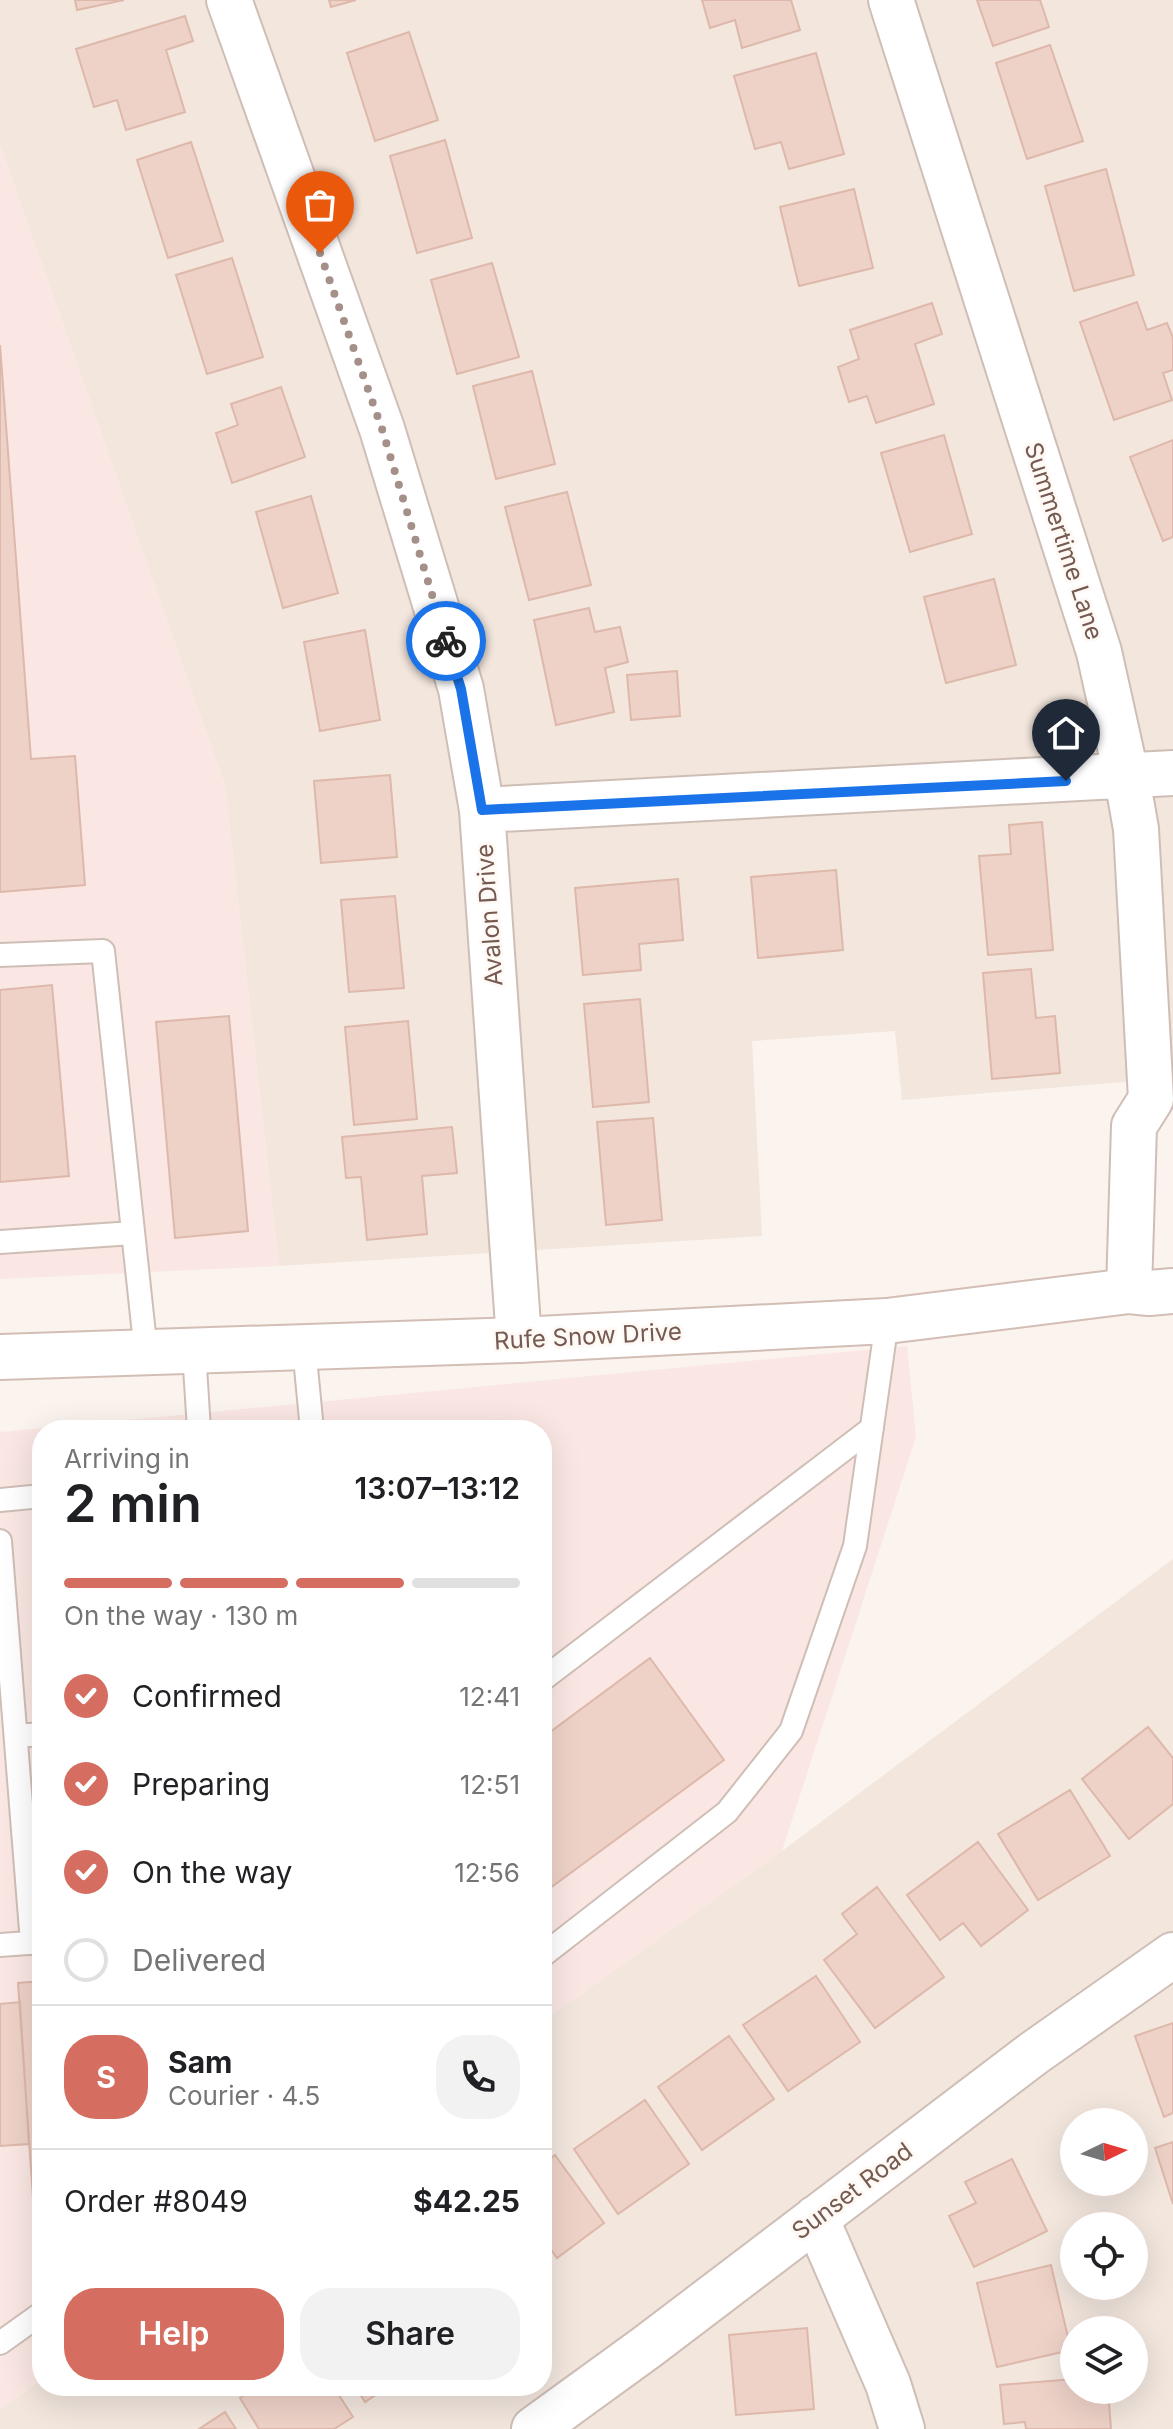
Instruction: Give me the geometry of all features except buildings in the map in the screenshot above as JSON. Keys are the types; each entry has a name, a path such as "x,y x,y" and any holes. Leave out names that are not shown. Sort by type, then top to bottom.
{"street":[{"name":"Avalon Drive","path":"229,0 382,429 461,689 482,810 519,1340"},
{"name":"Summertime Lane","path":"891,0 1099,652 1127,778 1136,829 1162,1108 1134,1126 1129,1291"},
{"path":"482,810 1127,778 1173,773"},
{"name":"Rufe Snow Drive","path":"0,1357 519,1340 887,1321 1129,1291 1173,1291"},
{"name":"Sunset Road","path":"534,2429 1034,2053 1173,1955"},
{"path":"816,2218 888,2384 902,2429"}],"lane":[{"path":"0,955 103,951 146,1353"},
{"path":"0,1242 133,1233"},
{"path":"552,1948 727,1812 791,1731 855,1546 887,1321"},
{"path":"304,1347 311,1420"},
{"path":"194,1351 198,1420"},
{"path":"552,1672 872,1428"},
{"path":"0,1500 32,1497"},
{"path":"0,1541 32,1894"},
{"path":"16,1736 32,1735"},
{"path":"0,1945 32,1943"},
{"path":"0,2343 32,2320"}],"shaded area":[{"path":"0,0 1173,0 1173,1078 902,1100 895,1031 752,1041 762,1236 279,1266 225,786 0,145"},
{"path":"0,145 225,786 279,1266 0,1279"},
{"path":"907,1346 916,1437 782,1851 552,2015 552,1420 127,1420"},
{"path":"32,1429 32,2386 0,2409 0,1432"},
{"path":"1173,1559 1173,2429 0,2429 0,2409 32,2386 32,2396 552,2396 552,2015 782,1851"}],"way so far":[{"path":"320,253 382,429 446,641"}],"route":[{"path":"446,641 461,689 482,810 1066,781"}]}
